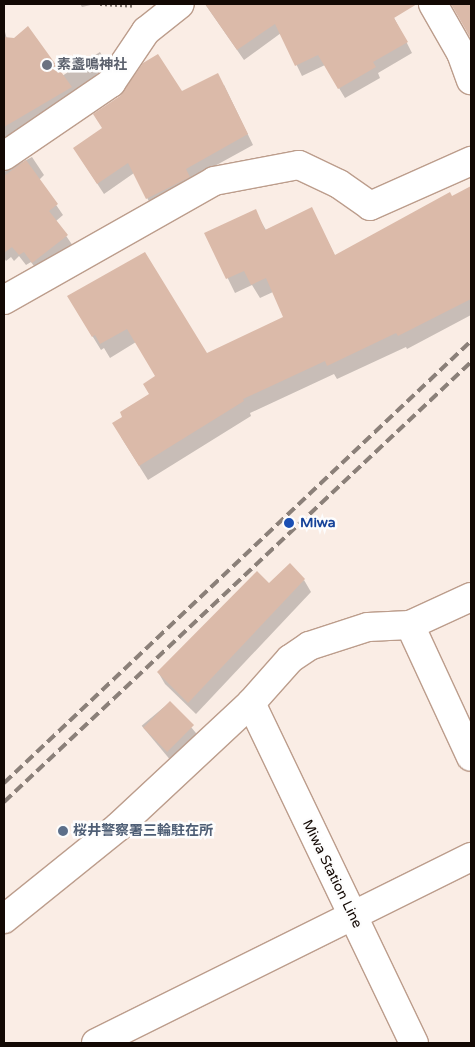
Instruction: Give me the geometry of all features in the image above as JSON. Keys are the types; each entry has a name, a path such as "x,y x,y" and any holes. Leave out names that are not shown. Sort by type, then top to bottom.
{"street":[{"path":"4,156 111,82 146,32 180,4"},
{"path":"433,4 466,50 471,80"},
{"path":"6,293 214,181 299,165 339,184 370,206 471,161"},
{"path":"4,920 118,828 251,703 290,659 309,646 368,627 410,625 471,597"},
{"path":"410,625 471,757"},
{"name":"Miwa Station Line","path":"251,703 414,1043"},
{"path":"96,1043 353,918 471,857"}],"building":[{"path":"205,4 417,4 394,18 408,42 373,62 376,67 338,89 318,55 295,66 275,24 237,50"},
{"path":"451,4 471,4 471,39"},
{"path":"28,26 72,87 4,127 4,37 14,38"},
{"path":"158,54 182,91 218,73 248,134 186,169 190,177 146,199 128,163 97,184 73,148 102,128 93,114 120,96 143,63"},
{"path":"26,160 58,204 49,211 68,235 32,263 24,252 19,255 12,247 4,253 4,176"},
{"path":"471,186 471,299 398,336 396,333 327,366 325,361 243,399 244,401 139,466 112,423 122,417 120,412 149,394 143,384 155,376 127,329 100,344 95,335 92,337 67,296 145,252 207,353 283,317 266,278 251,285 244,271 226,279 204,233 256,209 265,230 312,207 335,255 450,192 452,196"},
{"path":"290,563 305,579 188,703 157,672 257,571 269,583"},
{"path":"170,701 194,725 167,752 143,728"}],"railway":[{"path":"4,783 471,341"},
{"path":"4,802 471,362"}],"place":[{"name":"素盞鳴神社","path":"47,65"},
{"name":"Miwa","path":"289,523"},
{"name":"桜井警察署三輪駐在所","path":"63,831"}]}
